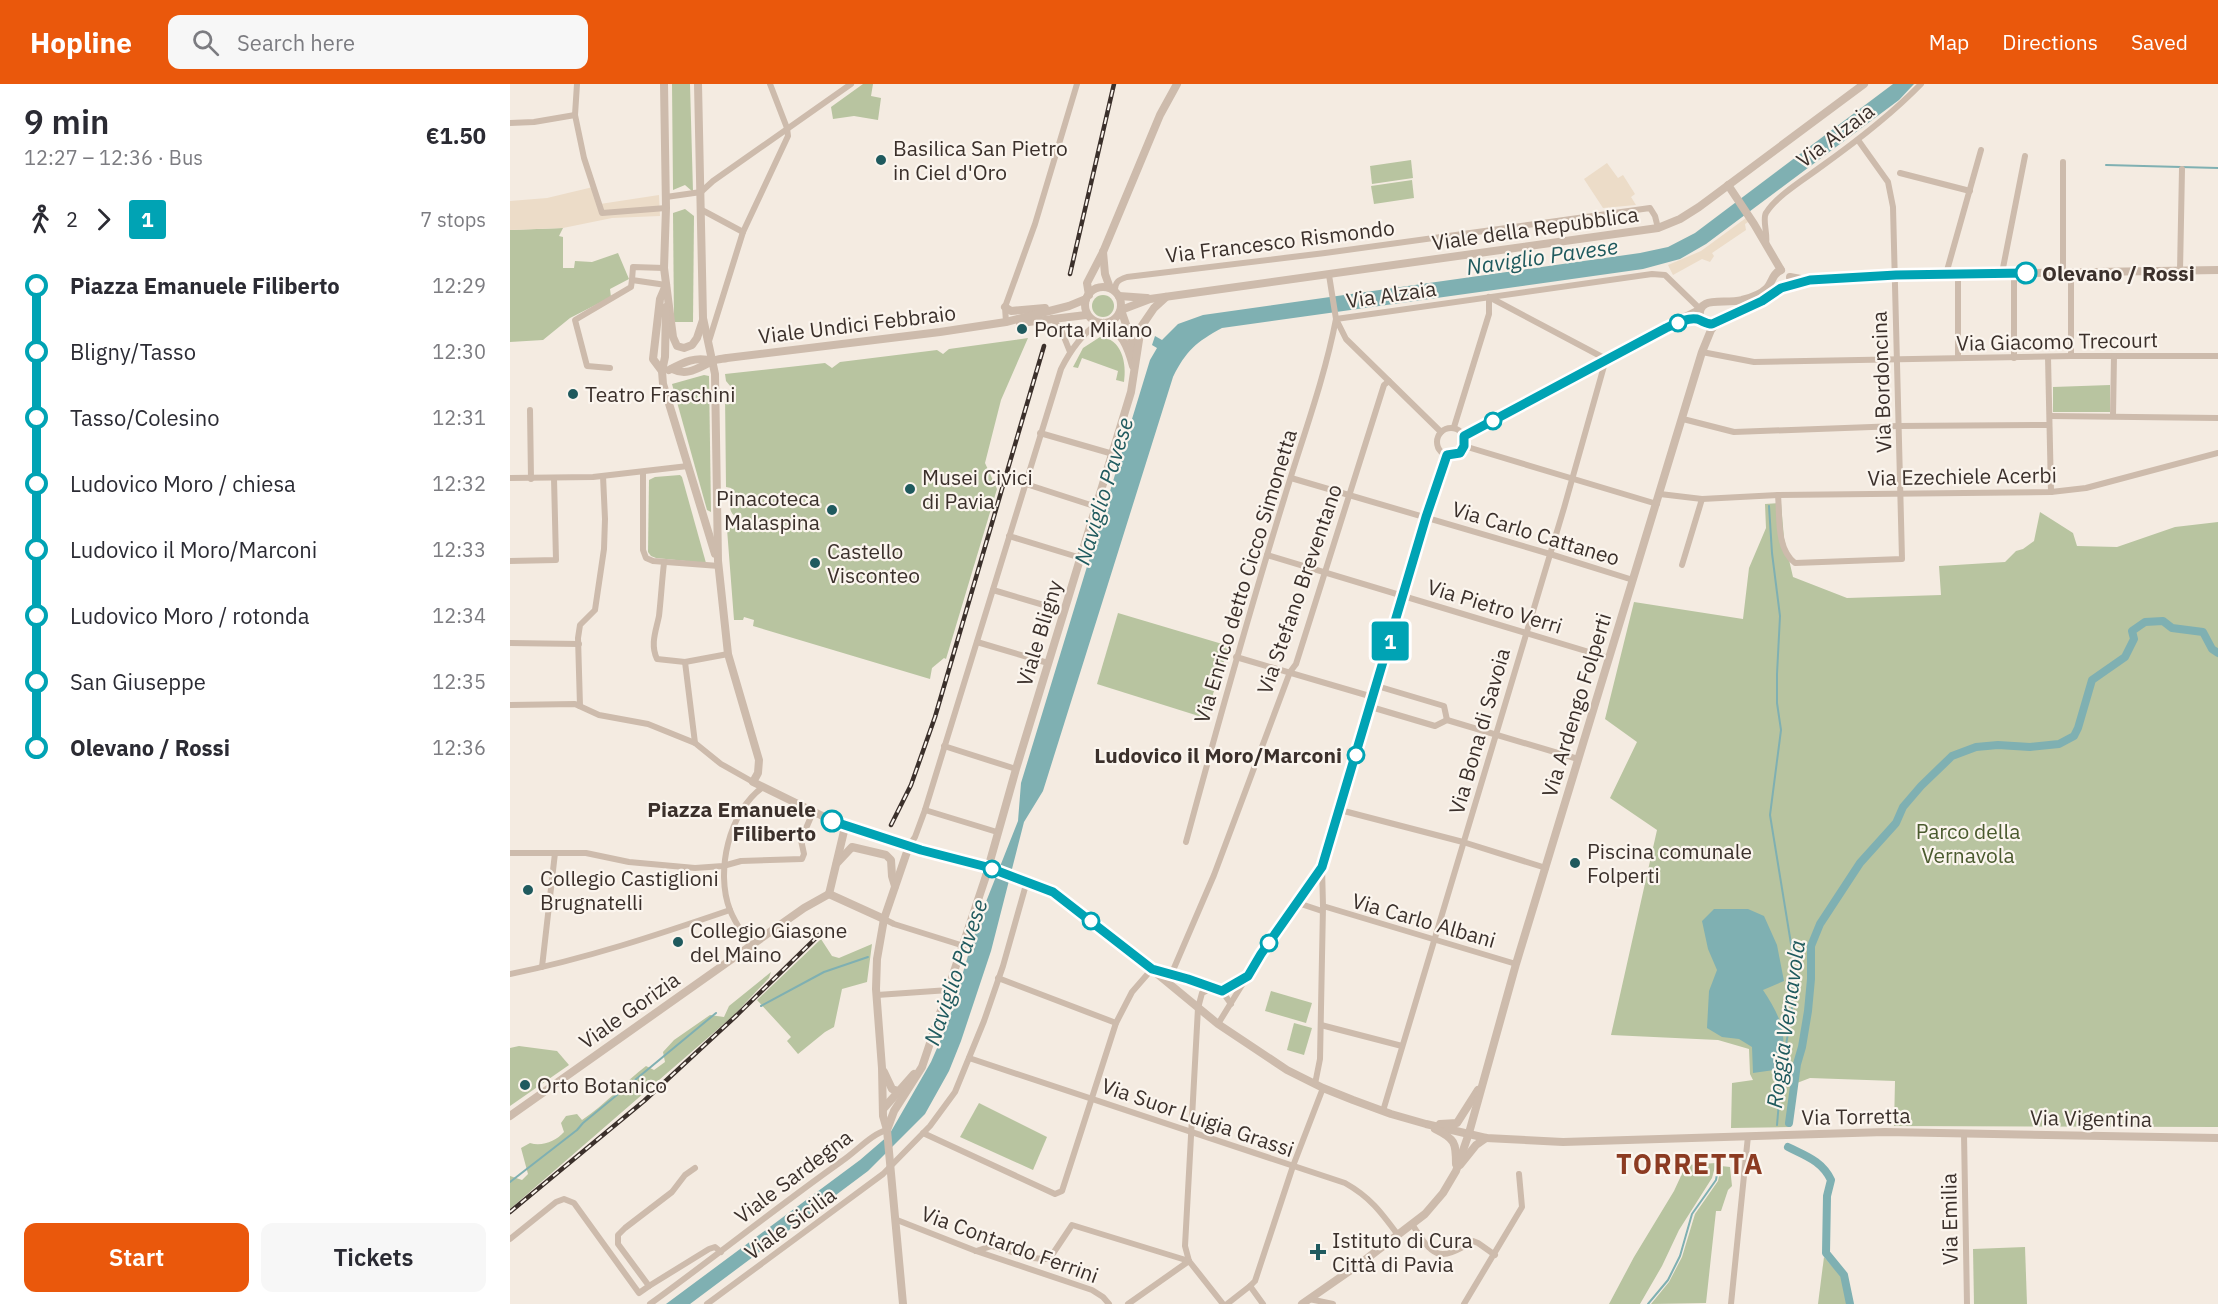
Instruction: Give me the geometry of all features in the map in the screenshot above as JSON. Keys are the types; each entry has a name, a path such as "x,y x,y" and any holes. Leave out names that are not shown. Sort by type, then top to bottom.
{"street":[{"path":"577,84 575,115 584,158 602,213 666,208"},
{"path":"664,84 666,197 664,268 673,337 677,346 686,348 694,343 703,318"},
{"path":"698,84 703,318 715,374 718,563 728,654 759,760 758,773 753,782"},
{"path":"708,342 743,232 788,136 770,84"},
{"path":"666,197 701,192 712,181 851,84"},
{"path":"1006,322 1005,307 1035,224 1077,84"},
{"path":"1135,376 1131,358 1121,337 1112,327 1086,315 1087,283 1103,252 1160,115 1177,84"},
{"name":"Viale della Repubblica","path":"1150,299 1658,228 1680,219 1864,84"},
{"name":"Via Alzaia","path":"1766,244 1768,235 1764,219 1766,213 1788,191 1858,140 1902,104 1921,84"},
{"path":"510,123 534,123 575,115"},
{"name":"Via Bordoncina","path":"1778,495 1780,533 1785,556 1795,563 1902,559 1893,207 1888,182 1858,140"},
{"path":"1946,274 1981,150"},
{"path":"2001,273 2025,156"},
{"path":"2063,162 2071,356"},
{"path":"2180,271 2182,169"},
{"path":"1900,173 1970,191"},
{"path":"1728,185 1790,281"},
{"name":"Via Francesco Rismondo","path":"1115,292 1118,280 1127,277 1325,253 1650,208 1658,228"},
{"path":"702,210 743,232"},
{"path":"1103,252 1106,274 1121,310"},
{"path":"610,368 587,366 575,320 631,287 633,267 664,268"},
{"path":"1666,328 1682,316 1709,303 1730,303 1749,298 1766,288 1775,273 1781,270"},
{"path":"1464,436 1666,328 1683,321 1702,321 1712,324 1762,301 1790,281 1896,275 2218,270"},
{"path":"2014,273 2014,358"},
{"name":"Via Alzaia","path":"1335,316 1652,274 1665,274 1699,308"},
{"path":"1958,274 1958,358"},
{"path":"1329,275 1335,316 1346,339 1441,432"},
{"path":"632,280 666,285"},
{"path":"666,285 660,299 653,359 662,371 666,395 718,563"},
{"path":"1087,297 1099,288 1150,299"},
{"name":"Viale Undici Febbraio","path":"662,371 672,369 685,372 703,368 713,361 1006,322 1014,324 1052,314 1087,297"},
{"name":"Viale Bligny","path":"987,867 1113,454 1135,376 1141,327 1154,308 1167,297"},
{"path":"1454,427 1489,314 1489,297 1606,359"},
{"path":"903,1304 897,1220 887,1130 883,1116 877,995 877,959 884,919 909,846 915,837 925,810 1061,369 1070,352 1087,330 1114,320 1121,310 1150,299"},
{"path":"1005,307 1011,311 1040,308 1052,314 1070,352"},
{"name":"Via Ardengo Folperti","path":"1699,308 1706,339"},
{"name":"Viale Bligny","path":"1121,310 1136,354"},
{"name":"Viale Undici Febbraio","path":"1052,314 1086,315"},
{"name":"Via Enrico detto Cicco Simonetta","path":"1186,842 1236,657 1322,377 1335,316"},
{"name":"Via Ardengo Folperti","path":"1456,1171 1469,1133 1516,964 1702,352 1706,339 1717,322"},
{"name":"Via Giacomo Trecourt","path":"1702,352 1754,362 2071,356 2218,356"},
{"path":"2113,416 2114,356"},
{"path":"2048,357 2051,492"},
{"name":"Via Bona di Savoia","path":"1383,1111 1598,393 1606,359"},
{"name":"Via Stefano Breventano","path":"1171,975 1214,875 1290,672 1296,664 1384,385 1389,381"},
{"path":"530,410 531,478"},
{"path":"2050,416 2218,418"},
{"path":"1683,419 1734,432 1898,426 2049,425"},
{"path":"1454,427 1464,436 1464,446 1456,455 1447,455 1441,451 1437,443 1441,432 1454,427"},
{"path":"1040,433 1113,454"},
{"path":"1464,446 1656,504"},
{"name":"Via Ezechiele Acerbi","path":"1660,494 1702,499 1778,495 2051,492 2086,488 2218,453"},
{"path":"1218,1024 1261,954 1322,867 1426,517 1447,455"},
{"path":"510,478 603,476 688,466"},
{"path":"643,472 643,550 649,561 718,563"},
{"path":"580,706 580,625 595,610 605,519 603,476"},
{"path":"510,561 556,560 554,478"},
{"name":"Via Carlo Cattaneo","path":"1291,478 1633,580"},
{"path":"1026,484 1097,507"},
{"path":"1682,565 1702,499"},
{"path":"703,517 711,521 717,517"},
{"path":"1009,536 1081,558"},
{"name":"Via Pietro Verri","path":"1267,555 1610,658"},
{"path":"664,562 653,641 653,651 657,659 685,662 728,654"},
{"path":"993,590 1064,611"},
{"path":"977,642 1048,663"},
{"path":"510,643 579,644"},
{"path":"1236,657 1373,697"},
{"path":"685,662 695,743"},
{"path":"1377,686 1444,706 1447,720"},
{"path":"510,705 575,704 599,715 648,724 695,743 721,764 753,782 845,826 987,867 1053,892 1218,1024 1287,1070 1319,1086 1383,1111 1426,1124 1450,1137 1456,1149 1456,1171"},
{"path":"1371,707 1436,726 1447,720 1578,759"},
{"path":"944,746 1016,769"},
{"path":"751,946 730,910 723,866 738,818 752,795 763,787"},
{"path":"925,810 997,832"},
{"path":"1340,810 1463,842 1546,868"},
{"path":"510,854 586,853 629,862 695,868 723,866 741,861 802,859 801,840 813,812"},
{"path":"845,826 829,894 894,924 964,946"},
{"path":"837,863 852,847 886,855 891,860 892,876 896,888"},
{"path":"542,968 555,853"},
{"path":"887,1130 894,1111 922,1067 964,946 987,867"},
{"path":"1213,987 1202,993 1198,1008 1185,1246 1189,1261 1225,1304 1255,1281 1319,1086 1322,867"},
{"name":"Viale Sicilia","path":"707,1304 845,1204 891,1166 923,1133 955,1092 998,978 1027,881"},
{"name":"Viale Gorizia","path":"510,1116 804,908 829,894"},
{"name":"Via Carlo Albani","path":"1298,903 1435,939 1516,964"},
{"path":"510,974 542,968 619,947 730,910"},
{"path":"1152,969 1213,987 1222,991 1231,1004"},
{"path":"923,1133 1055,1194 1062,1191 1116,1023 1132,992 1152,969"},
{"path":"1222,991 1248,976"},
{"path":"998,978 1116,1023"},
{"path":"877,995 949,990"},
{"path":"1321,1025 1402,1046"},
{"name":"Via Suor Luigia Grassi","path":"969,1058 1345,1183 1364,1193 1379,1208 1398,1235"},
{"path":"884,1108 922,1067"},
{"path":"882,1068 892,1089 898,1091"},
{"name":"Via Ardengo Folperti","path":"1426,1124 1457,1124 1483,1082"},
{"name":"Via Torretta","path":"1426,1124 1486,1138 1531,1141 1589,1142 1885,1132 1964,1134"},
{"name":"Viale Sardegna","path":"651,1304 860,1149 879,1132 887,1130"},
{"name":"Via Vigentina","path":"1964,1134 2218,1138"},
{"name":"Via Emilia","path":"1964,1134 1967,1304"},
{"path":"1731,1304 1748,1136"},
{"path":"1306,1302 1425,1214 1443,1193 1476,1145 1486,1138"},
{"path":"510,1239 556,1202 564,1199 574,1203 639,1293 650,1286 618,1244 618,1235 672,1191 685,1175 695,1168"},
{"path":"1464,1304 1522,1207 1520,1174"},
{"name":"Via Contardo Ferrini","path":"897,1220 976,1251 1092,1290 1109,1304"},
{"path":"1412,1224 1434,1253 1450,1254 1473,1241 1495,1255"},
{"path":"976,1251 992,1246 1032,1258 1047,1259 1072,1225 1189,1261"},
{"name":"Viale Sardegna","path":"650,1286 709,1249 715,1247 721,1252"},
{"path":"1128,1304 1189,1261"},
{"path":"1250,1286 1263,1304"},
{"path":"1306,1302 1333,1304"}],"green space":[{"path":"672,84 690,84 693,192 685,185 673,190"},
{"path":"863,84 873,84 871,96 881,98 878,120 854,116 833,119 831,107"},
{"path":"1411,160 1413,178 1372,184 1370,166"},
{"path":"1412,180 1414,198 1374,204 1371,186"},
{"path":"685,209 694,216 693,322 674,322 673,213"},
{"path":"563,228 559,236 563,237 563,268 574,268 575,261 592,262 618,253 629,279 610,289 611,297 570,318 543,340 510,342 510,230"},
{"path":"1103,295 1111,298 1114,306 1111,314 1103,317 1095,314 1092,306 1095,298"},
{"path":"1100,337 1107,338 1118,347 1124,360 1124,382 1116,380 1118,371 1082,358 1078,368 1073,367 1083,348"},
{"path":"1028,338 1001,400 985,463 997,489 946,659 944,658 932,668 930,679 753,626 754,620 744,617 743,620 734,620 727,529 734,525 737,518 730,508 736,497 731,488 726,487 725,394 730,392 731,387 726,381 725,374 825,363 832,368 840,362 937,350 943,354 949,349"},
{"path":"704,375 709,376 711,512 707,510 672,384"},
{"path":"2110,385 2110,412 2053,412 2053,387"},
{"path":"680,475 706,563 656,558 648,552 649,480 655,477"},
{"name":"Parco della Vernavola","path":"1781,503 1784,538 1793,577 1847,598 1941,595 1939,566 2005,562 2016,551 2034,541 2040,512 2073,533 2077,546 2117,547 2175,527 2218,522 2218,1127 1894,1126 1895,1081 1810,1078 1797,1083 1791,1127 1731,1128 1732,1083 1753,1080 1750,1074 1749,1049 1718,1040 1611,1035 1657,830 1610,798 1637,742 1605,719 1634,602 1743,619 1749,568 1766,528 1765,504"},
{"path":"1118,613 1229,646 1205,718 1097,684"},
{"path":"821,939 832,956 839,958 872,944 867,982 842,989 834,1027 798,1054 787,1041 791,1037 757,1000"},
{"path":"771,972 769,978 733,1016 510,1209 510,1176 522,1180 528,1174 521,1148 530,1143 544,1144 557,1138 564,1132 561,1123 566,1116 577,1114 582,1120 646,1066 654,1070 665,1062 663,1052 674,1040 710,1015 724,1017 729,1006"},
{"path":"1271,991 1312,1003 1306,1023 1265,1011"},
{"path":"1294,1023 1312,1028 1304,1055 1287,1050"},
{"name":"Orto Botanico","path":"519,1046 557,1051 569,1065 510,1106 510,1048"},
{"path":"979,1103 1047,1137 1033,1170 960,1137"},
{"path":"1716,1163 1712,1178 1679,1230 1640,1304 1609,1304 1674,1191 1686,1165"},
{"path":"1721,1166 1730,1167 1732,1186 1728,1190 1721,1211 1716,1211 1706,1303 1651,1304 1669,1282 1682,1257 1695,1214 1718,1181"},
{"path":"2025,1247 2027,1304 1974,1304 1973,1249"},
{"path":"1824,1257 1841,1276 1848,1304 1818,1304"}],"shaded area":[{"path":"1607,163 1618,178 1623,175 1635,194 1631,197 1636,205 1603,208 1584,179"},
{"path":"593,187 600,204 659,195 660,216 612,218 563,228 510,230 510,201 547,198"},
{"path":"1750,215 1753,219 1745,224 1746,230 1712,253 1714,256 1710,262 1702,259 1673,275 1668,265 1701,251"}],"water":[{"path":"1893,84 1914,84 1899,100 1706,244 1680,259 1643,269 1222,328 1193,348 1182,360 1173,377 1043,791 1024,822 991,951 949,1071 925,1114 868,1171 690,1304 666,1304 860,1160 889,1135 931,1062 948,1023 978,922 1018,821 1021,783 1150,360 1157,348 1152,345 1155,336 1162,340 1178,324 1203,315 1640,253 1668,247 1695,233"},
{"path":"1714,909 1748,909 1764,916 1777,945 1784,981 1763,990 1775,1009 1782,1028 1783,1048 1774,1070 1753,1073 1752,1047 1739,1039 1722,1037 1707,1028 1709,991 1717,970 1708,949 1702,921"}],"waterway":[{"path":"2106,165 2218,168"},
{"path":"1769,506 1780,616 1777,703 1781,730 1770,815 1793,956 1792,1011 1782,1067 1777,1125"},
{"name":"Roggia Vernavola","path":"1789,1123 1797,1064 1808,1011 1811,946 1820,924 1860,863 1896,823 1903,807 1921,786 1952,756 1976,747 1998,745 2030,747 2059,744 2074,736 2092,680 2125,657 2134,639 2132,631 2145,622 2163,621 2172,628 2203,632 2212,649 2218,653"},
{"path":"761,1006 824,972 868,957"},
{"path":"510,1182 577,1130 716,1013"},
{"name":"Roggia Vernavola","path":"1788,1147 1818,1164 1831,1180 1827,1196 1826,1253 1844,1275 1850,1304"},
{"path":"1648,1304 1668,1280 1680,1256 1692,1214 1716,1180 1719,1163"}],"railway":[{"path":"1070,274 1114,84"},
{"path":"891,825 911,785 935,717 1044,346"},
{"path":"510,1212 644,1101 819,935"}],"bus line":[{"name":"1","path":"832,821 921,850 987,867 1053,892 1152,969 1222,991 1248,976 1322,867 1426,517 1447,455 1460,453 1464,446 1464,436 1666,328 1691,319 1700,320 1708,325 1712,324 1762,301 1789,285 1810,280 1886,276 2026,273"}],"place":[{"name":"Basilica San Pietro in Ciel d'Oro","path":"881,160"},
{"name":"Olevano / Rossi","path":"2026,273"},
{"name":"Porta Milano","path":"1022,329"},
{"name":"Teatro Fraschini","path":"573,394"},
{"name":"Musei Civici di Pavia","path":"910,489"},
{"name":"Pinacoteca Malaspina","path":"832,510"},
{"name":"Castello Visconteo","path":"815,563"},
{"name":"Ludovico il Moro/Marconi","path":"1356,755"},
{"name":"Piazza Emanuele Filiberto","path":"832,821"},
{"name":"Piscina comunale Folperti","path":"1575,863"},
{"name":"Collegio Castiglioni Brugnatelli","path":"528,890"},
{"name":"Collegio Giasone del Maino","path":"678,942"},
{"name":"Orto Botanico","path":"525,1085"},
{"name":"Istituto di Cura Città di Pavia","path":"1318,1252"}],"district":[{"name":"TORRETTA","path":"1690,1163"}],"water label":[{"name":"Naviglio Pavese","path":"1542,256"},
{"name":"Naviglio Pavese","path":"1103,491"},
{"name":"Naviglio Pavese","path":"955,972"}]}
